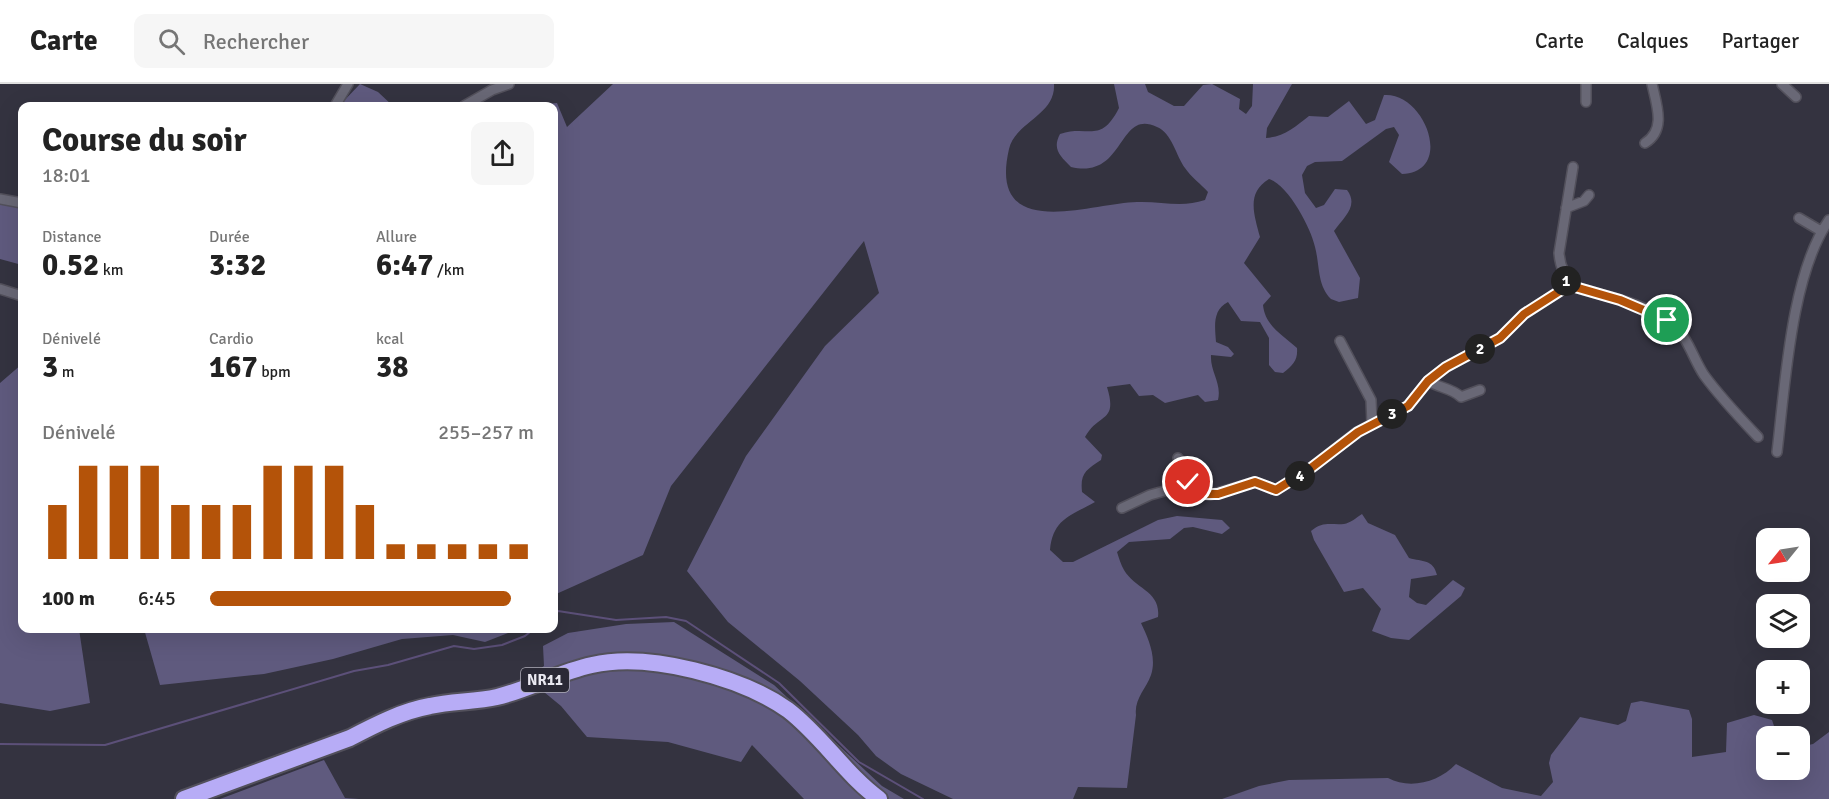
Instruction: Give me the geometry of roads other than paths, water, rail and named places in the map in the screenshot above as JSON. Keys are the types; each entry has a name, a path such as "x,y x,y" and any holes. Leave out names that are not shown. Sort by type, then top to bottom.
{"highway":[{"name":"NR11","path":"184,799 350,738 375,725 428,706 497,697 574,670 616,661 642,662 715,677 743,686 777,704 799,720 849,773 879,799"}],"street":[{"path":"337,102 348,84"},
{"path":"471,102 492,90 509,84"},
{"path":"1586,84 1586,102"},
{"path":"1645,143 1655,137 1657,132 1658,113 1652,84"},
{"path":"1782,84 1796,97"},
{"path":"1572,168 1559,258 1567,279 1575,287 1645,309 1675,326 1688,342 1698,365 1718,393 1758,437"},
{"path":"1566,208 1584,201 1589,195"},
{"path":"0,199 18,202"},
{"path":"1799,218 1821,231"},
{"path":"1777,452 1794,331 1810,257 1821,231 1829,220"},
{"path":"1122,508 1168,490 1190,494 1218,494 1255,482 1276,490 1372,424 1408,406 1428,381 1453,361 1500,338 1524,314 1560,291 1567,279"},
{"path":"0,289 18,295"},
{"path":"1340,341 1371,400 1372,424"},
{"path":"1428,381 1439,388 1456,392 1461,397 1480,390"},
{"path":"1178,458 1187,473 1190,494"}],"waterway":[{"path":"558,611 616,620 666,617 686,621 779,683 859,762 923,799"},
{"path":"0,744 105,745 354,671 388,665 454,646 474,649 502,645 529,633"}]}
